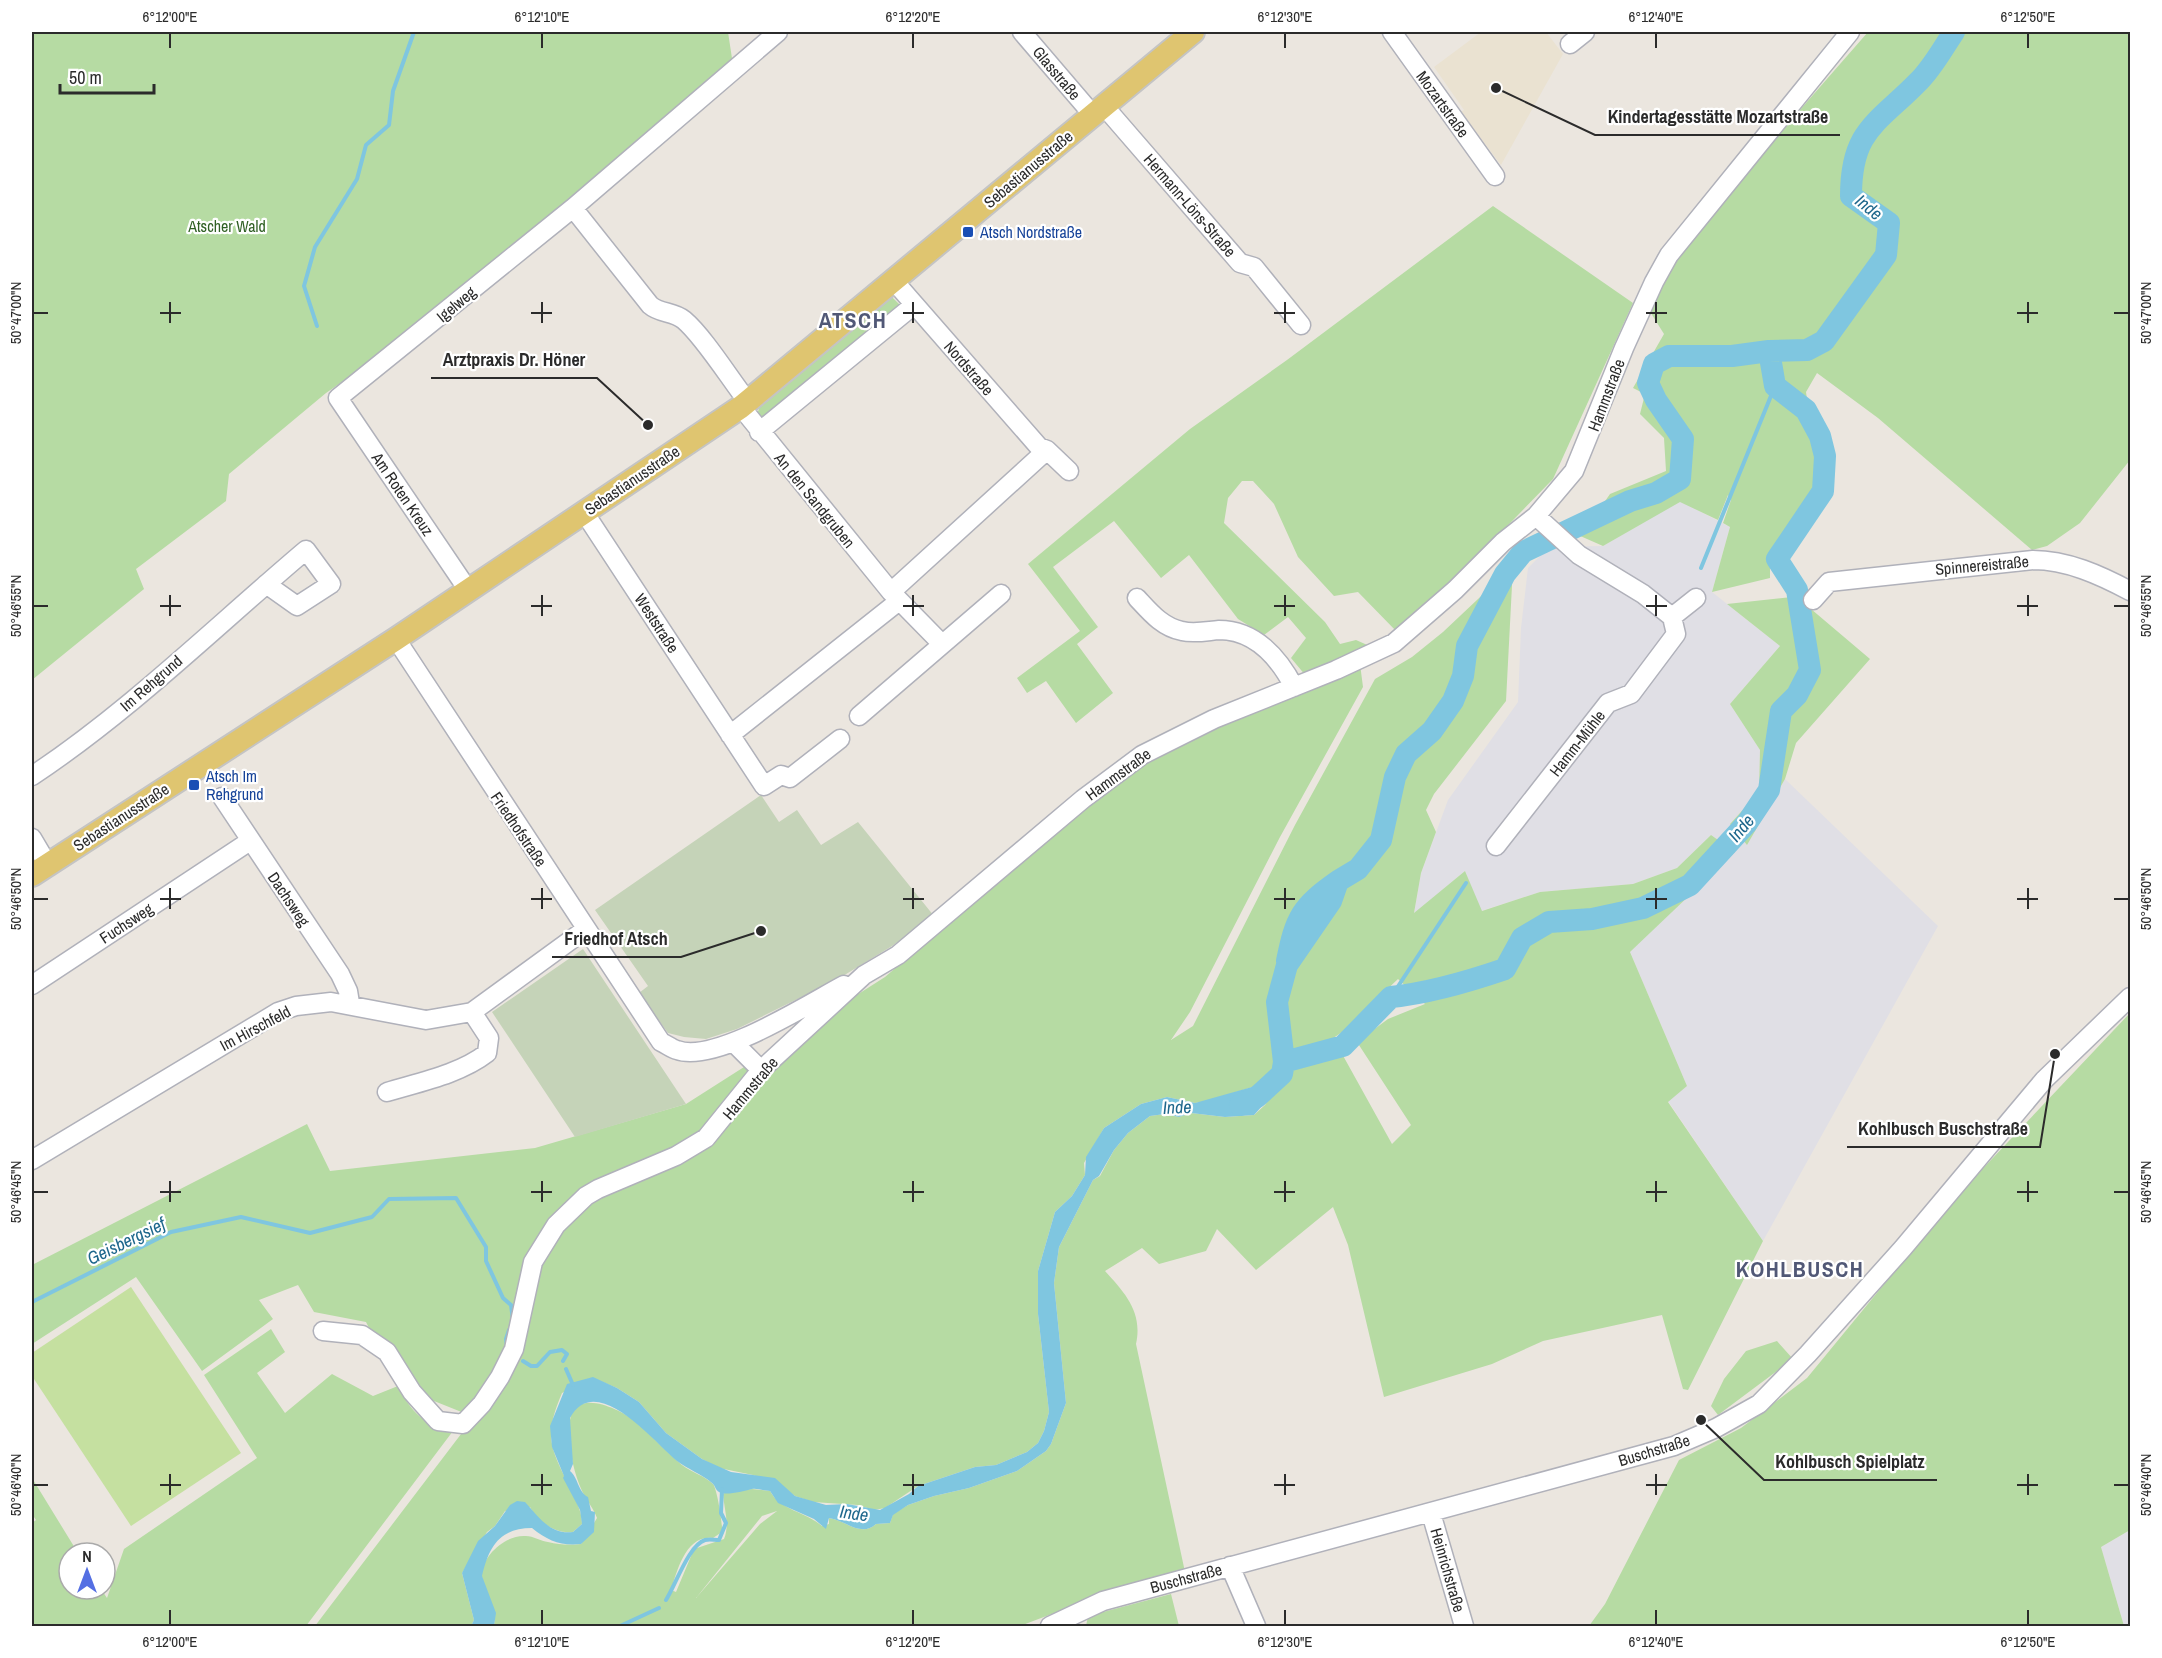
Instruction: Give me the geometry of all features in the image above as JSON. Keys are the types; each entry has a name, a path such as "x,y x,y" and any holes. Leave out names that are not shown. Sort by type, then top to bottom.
{"main road":[{"name":"Sebastianusstraße","path":"40,870 396,639 744,404 1193,32"}],"street":[{"name":"Igelweg","path":"338,398 573,208 778,32"},
{"name":"Glasstraße","path":"1022,32 1098,111"},
{"name":"Mozartstraße","path":"1393,32 1495,176"},
{"path":"1570,44 1585,32"},
{"name":"Hammstraße","path":"322,1331 362,1335 387,1352 412,1392 438,1421 463,1424 488,1395 514,1349 533,1263 556,1225 586,1196 676,1156 706,1138 761,1071 864,975 898,955 1083,799 1142,755 1214,719 1394,643 1455,590 1503,542 1541,521 1574,471 1624,348 1669,255 1780,122 1850,32"},
{"name":"Hermann-Löns-Straße","path":"1098,111 1240,263 1254,267 1302,325"},
{"path":"573,208 650,305 686,321 744,404"},
{"name":"Nordstraße","path":"894,281 1039,447 1047,450 1069,471"},
{"path":"759,432 915,304"},
{"name":"Am Roten Kreuz","path":"338,398 468,590"},
{"name":"An den Sandgruben","path":"744,404 759,432 895,597 942,644"},
{"path":"730,735 814,669 895,597 1047,450"},
{"name":"Weststraße","path":"584,512 764,786 781,775 790,778 840,740"},
{"path":"1541,521 1579,555 1643,594 1672,617 1696,598"},
{"name":"Spinnereistraße","path":"1808,582 1829,582 1976,564 2051,560 2074,566 2130,591"},
{"path":"1813,600 1829,582"},
{"name":"Im Rehgrund","path":"32,776 81,743 266,584"},
{"path":"859,716 1001,594"},
{"path":"1137,598 1162,623 1182,631 1239,633 1262,645 1282,664 1294,687"},
{"name":"Hamm-Mühle","path":"1496,846 1608,703 1631,694 1665,652 1676,634 1672,617"},
{"name":"Friedhofstraße","path":"396,639 661,1042 679,1051 705,1051 734,1043 864,975"},
{"name":"Dachsweg","path":"222,797 340,975 348,991 350,1003"},
{"path":"32,838 40,870"},
{"name":"Fuchsweg","path":"32,985 250,841"},
{"name":"Im Hirschfeld","path":"32,1160 278,1012 313,1003 350,1003 397,1016 426,1020 472,1012 586,929"},
{"name":"Buschstraße","path":"1050,1626 1103,1601 1674,1446 1716,1428 1759,1404 1808,1354 1903,1248 2044,1080 2130,997"},
{"path":"387,1092 460,1068 475,1062 487,1053 489,1038 472,1012"},
{"path":"734,1043 761,1071"},
{"name":"Heinrichstraße","path":"1431,1513 1464,1626"},
{"path":"1230,1566 1256,1626"}],"shaded area":[{"path":"1481,32 1546,32 1563,54 1501,165 1461,112 1464,110 1434,67"},
{"path":"1680,501 1730,527 1712,592 1780,646 1730,704 1760,750 1759,792 1730,824 1747,844 1785,779 1938,926 1763,1241 1668,1101 1687,1086 1630,952 1734,852 1711,835 1677,868 1633,884 1540,892 1481,911 1465,871 1414,914 1421,873 1448,800 1518,702 1521,628 1528,568 1549,547 1603,546"},
{"path":"2130,1530 2130,1626 2124,1626 2101,1547"}],"green space":[{"name":"Atscher Wald","path":"32,32 728,32 733,65 432,319 326,393 229,474 226,501 136,569 144,589 32,680"},
{"path":"1868,32 2130,32 2130,460 2080,523 2047,546 2032,550 1878,418 1817,373 1806,392 1808,406 1801,409 1812,428 1821,456 1820,489 1770,560 1770,578 1712,592 1730,527 1723,523 1731,500 1728,495 1718,520 1680,502 1603,546 1562,528 1603,504 1610,494 1666,471 1664,438 1640,414 1645,394 1633,388 1664,334 1649,310 1673,259 1708,215"},
{"path":"1493,206 1633,303 1553,479 1448,587 1397,632 1358,592 1334,596 1298,557 1274,504 1253,481 1242,481 1228,498 1224,523 1325,622 1340,644 1356,640 1374,648 1306,676 1291,658 1306,638 1288,617 1264,635 1238,619 1189,555 1161,578 1114,521 1053,567 1098,627 1077,644 1113,693 1076,723 1046,681 1027,693 1017,678 1080,631 1028,564 1190,429 1287,360"},
{"path":"888,293 901,306 765,424 756,418 761,402"},
{"path":"1513,566 1506,701 1434,794 1426,810 1436,832 1421,873 1414,913 1465,871 1482,911 1540,892 1633,884 1677,868 1711,835 1735,852 1630,952 1687,1086 1668,1102 1763,1241 1688,1390 1683,1389 1662,1315 1543,1341 1492,1364 1384,1397 1348,1245 1333,1207 1256,1270 1217,1229 1206,1251 1159,1264 1142,1248 1105,1271 1125,1295 1135,1313 1136,1344 1185,1572 1110,1592 1020,1626 494,1626 494,1612 482,1577 482,1569 496,1548 518,1536 529,1536 557,1544 581,1544 597,1518 582,1491 573,1466 570,1447 570,1420 574,1410 580,1405 599,1404 628,1416 682,1465 715,1487 722,1532 713,1538 704,1538 689,1548 680,1564 671,1590 676,1592 694,1549 724,1539 727,1522 723,1494 726,1492 752,1489 770,1491 780,1503 822,1526 829,1524 829,1518 865,1529 876,1524 890,1523 893,1514 908,1505 969,1488 1017,1471 1046,1451 1051,1444 1066,1403 1054,1283 1059,1247 1093,1180 1100,1176 1114,1150 1128,1133 1150,1116 1165,1114 1179,1117 1191,1113 1225,1117 1254,1115 1265,1105 1286,1073 1298,1065 1324,1062 1341,1052 1392,1144 1411,1125 1357,1042 1388,1019 1425,1004 1398,979 1342,1032 1282,1074 1259,1085 1207,1101 1195,1103 1167,1097 1141,1104 1104,1128 1084,1163 1085,1175 1072,1196 1055,1212 1038,1271 1038,1314 1049,1412 1038,1443 1027,1452 996,1465 975,1467 918,1486 885,1508 874,1510 858,1505 813,1502 795,1496 780,1485 753,1475 719,1468 702,1459 666,1433 639,1402 617,1388 593,1378 562,1393 552,1422 551,1434 555,1454 579,1508 582,1524 573,1532 560,1531 542,1522 530,1507 505,1511 495,1526 487,1532 462,1573 474,1620 471,1626 315,1626 474,1417 399,1387 414,1411 420,1416 434,1425 453,1431 306,1626 32,1626 32,1523 36,1520 32,1514 32,1478 71,1541 57,1541 57,1601 117,1601 117,1569 124,1549 257,1458 204,1375 271,1329 285,1352 257,1373 285,1413 332,1374 373,1396 398,1386 366,1322 314,1312 298,1285 259,1300 273,1319 202,1371 136,1277 32,1344 32,1265 307,1124 330,1171 535,1148 686,1104 885,977 1102,790 1170,746 1360,664 1363,687 1280,837 1190,1012 1171,1040 1193,1026 1295,825 1375,679 1412,657 1443,632","holes":["777,1511 760,1524 696,1598 762,1516"]},
{"path":"1810,595 1811,609 1870,659 1796,743 1785,779 1747,845 1730,824 1759,792 1760,750 1730,704 1780,646 1727,604"},
{"path":"761,795 779,822 797,810 821,845 858,822 934,916 892,946 838,979 737,1029 706,1039 668,1033 639,993 648,986 595,910"},
{"path":"583,949 686,1104 575,1137 492,1012"},
{"path":"2130,1013 2130,1530 2101,1547 2124,1626 1589,1626 1605,1604 1679,1460 1741,1428 1807,1378 1955,1198"},
{"path":"131,1287 241,1453 131,1526 32,1376 32,1353"},
{"path":"1777,1341 1793,1359 1718,1415 1711,1406 1724,1379 1746,1351"},
{"path":"1171,1594 1179,1626 1086,1626 1088,1616"}],"water":[{"path":"1259,1085 1273,1094 1254,1115 1225,1117 1191,1113 1179,1117 1165,1114 1150,1116 1128,1133 1114,1150 1099,1176 1093,1180 1059,1247 1054,1283 1066,1403 1051,1444 1046,1451 1017,1471 969,1488 908,1505 893,1515 890,1523 859,1529 829,1518 826,1529 814,1519 778,1503 770,1491 754,1489 732,1493 719,1492 708,1480 677,1461 625,1414 594,1402 581,1405 570,1418 573,1464 570,1471 582,1492 588,1497 591,1511 595,1512 594,1532 581,1544 555,1542 532,1528 512,1531 504,1535 492,1548 482,1576 496,1613 494,1626 471,1626 474,1620 462,1573 478,1541 495,1526 510,1505 517,1501 525,1502 540,1519 558,1531 573,1532 582,1524 580,1510 563,1478 552,1447 550,1426 567,1384 593,1377 617,1388 639,1402 666,1433 702,1459 731,1472 775,1478 795,1496 826,1505 847,1504 880,1510 909,1494 918,1486 975,1467 996,1465 1027,1452 1038,1443 1049,1412 1038,1314 1038,1271 1055,1212 1072,1196 1085,1175 1086,1157 1104,1128 1141,1104 1167,1097 1195,1103"}],"waterway":[{"path":"317,326 304,286 315,247 357,179 366,145 389,125 393,91 414,32"},
{"name":"Inde","path":"1240,1105 1257,1097 1282,1074 1284,1062 1277,1002 1287,965 1331,901 1338,881 1358,869 1381,840 1395,777 1406,754 1432,731 1453,701 1463,676 1467,646 1505,574 1523,552 1630,501 1656,493 1680,479 1683,439 1656,400 1648,383 1654,364 1669,356 1732,356 1769,351 1807,350 1824,341 1886,255 1889,223 1851,196 1852,174 1861,142 1879,119 1924,76 1954,32"},
{"name":"Inde","path":"1284,1062 1343,1046 1391,997 1420,993 1505,969 1522,938 1549,922 1592,919 1643,908 1690,885 1747,823 1769,790 1781,711 1797,695 1810,670 1797,590 1777,559 1823,491 1825,456 1820,436 1806,410 1775,386 1769,351"},
{"path":"1701,568 1775,386"},
{"name":"Inde","path":"1287,961 1297,923 1302,914 1316,898 1338,881"},
{"path":"1391,997 1466,883"},
{"name":"Geisbergsief","path":"32,1302 171,1232 241,1217 310,1233 372,1217 389,1199 456,1198 486,1247 486,1261 503,1298 511,1305 513,1320"},
{"name":"Geisbergsief","path":"507,1346 506,1339 509,1330"},
{"name":"Geisbergsief","path":"523,1361 531,1366 537,1366 550,1352 562,1350 567,1354 563,1361"},
{"name":"Geisbergsief","path":"566,1369 573,1385"},
{"path":"666,1600 683,1566 699,1543 705,1540 719,1540 726,1523 721,1513 722,1489"},
{"path":"620,1626 659,1608"}],"place":[{"name":"Kindertagesstätte Mozartstraße","path":"1496,88"},
{"name":"Atsch Nordstraße","path":"968,232"},
{"name":"Arztpraxis Dr. Höner","path":"648,425"},
{"name":"Atsch Im Rehgrund","path":"194,785"},
{"name":"Friedhof Atsch","path":"761,931"},
{"name":"Kohlbusch Buschstraße","path":"2055,1054"},
{"name":"Kohlbusch Spielplatz","path":"1701,1420"}],"district":[{"name":"ATSCH","path":"853,320"},
{"name":"KOHLBUSCH","path":"1800,1269"}]}
